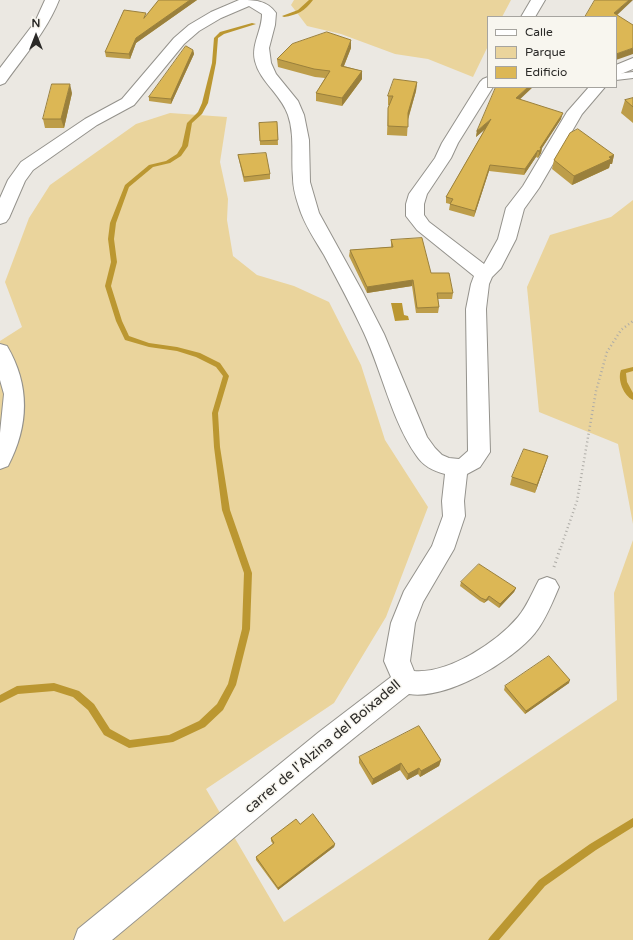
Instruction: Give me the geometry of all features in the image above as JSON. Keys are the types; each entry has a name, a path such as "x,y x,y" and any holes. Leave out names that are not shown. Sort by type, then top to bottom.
{"street":[{"path":"0,80 34,35 52,0"},
{"path":"529,16 538,0"},
{"path":"0,218 17,180 27,166 91,122 128,102 179,41 194,28 230,9 251,1 259,5 269,13 268,25 261,41 261,55 265,70 293,108 298,124 300,134 301,174 309,210 317,228 348,281 367,319 395,384 417,441 434,461 444,467 457,468 466,466 474,460 479,452 476,309 477,296 484,274 492,268 507,239 515,208 530,188 575,112 595,88"},
{"path":"617,71 633,63"},
{"path":"484,274 423,226 415,216 415,204 418,194 443,158 458,130 487,84"},
{"path":"0,351 5,361 14,394 11,432 0,460"},
{"name":"carrer de l'Alzina del Boixadell","path":"89,940 328,741 405,681 397,661 403,623 413,598 442,549 454,516 453,502 457,468"},
{"path":"405,681 420,683 440,678 467,669 489,658 520,633 535,613 547,587"}],"lane":[{"path":"617,77 633,75"}],"path":[{"path":"547,587 577,501 596,391 607,352 621,330 633,321"}],"green space":[{"path":"294,0 511,0 503,16 487,16 487,48 473,77 428,59 395,54 341,34 307,26 291,5"},
{"path":"170,113 227,117 220,162 228,199 227,220 233,256 257,275 294,286 329,302 361,365 385,440 428,507 386,617 334,703 206,789 284,922 617,700 614,593 633,540 633,940 0,940 0,341 22,327 5,282 29,218 50,185 136,124"},
{"path":"633,200 633,524 618,444 539,412 527,287 550,235 611,217"}],"shaded area":[{"path":"391,303 402,303 404,315 408,316 409,320 395,321"}],"building":[{"path":"159,0 190,0 136,38 129,54 105,52 124,10 146,13 144,18"},
{"path":"595,0 629,0 614,13 633,25 633,48 617,54 617,16 586,16"},
{"path":"327,32 351,40 341,66 362,71 342,98 316,93 330,71 314,69 277,59 292,44"},
{"path":"186,46 193,50 171,99 149,97"},
{"path":"394,79 417,82 408,113 408,127 388,126 388,108 393,96 388,96"},
{"path":"52,84 70,84 61,119 43,119"},
{"path":"496,88 527,88 516,98 563,113 540,148 542,146 539,152 538,150 525,169 490,165 475,211 450,204 453,199 446,197 491,119 477,131"},
{"path":"633,98 633,107 625,100"},
{"path":"277,122 278,140 260,141 259,123"},
{"path":"578,129 614,155 609,157 611,159 574,176 554,160 570,133"},
{"path":"266,153 270,174 244,177 238,155"},
{"path":"422,238 431,273 449,273 453,293 437,293 439,307 417,308 413,280 367,287 350,250 393,247 391,240"},
{"path":"524,449 548,456 537,485 512,477"},
{"path":"479,564 516,588 500,604 489,596 486,600 481,598 461,582"},
{"path":"549,656 570,680 526,711 505,686"},
{"path":"419,726 441,760 421,771 419,768 408,774 401,763 373,779 359,757"},
{"path":"313,814 335,844 278,888 256,857 274,843 271,838 296,819 300,824"}],"waterway":[{"path":"284,16 300,11 311,0"},
{"path":"0,699 17,690 54,687 76,694 91,707 107,732 129,744 170,739 202,724 220,707 232,685 246,629 248,573 226,510 217,447 215,413 226,376 218,365 198,355 177,349 149,345 127,338 119,321 108,286 114,262 111,239 113,223 127,186 151,166 168,162 179,155 185,146 190,123 200,113 205,103 214,63 216,38 222,33 254,24"},
{"path":"633,369 623,372 625,386 633,398"},
{"path":"493,940 542,883 593,847 633,822"}]}
